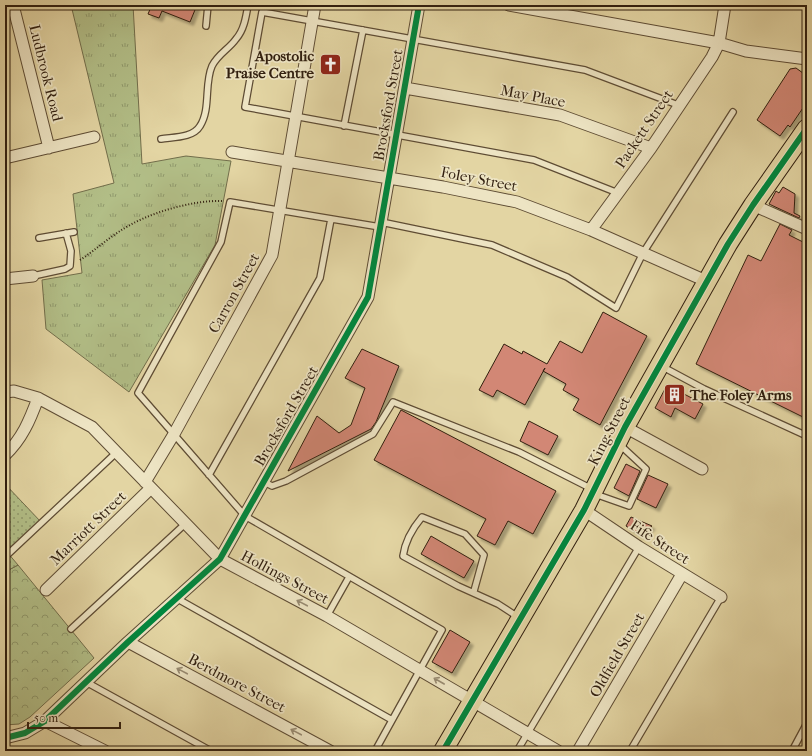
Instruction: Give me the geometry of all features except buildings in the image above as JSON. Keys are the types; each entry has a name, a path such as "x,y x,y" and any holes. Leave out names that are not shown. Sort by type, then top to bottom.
{"main road":[{"name":"King Street","path":"443,751 584,510 621,435 706,281 753,205 807,128"}],"street":[{"name":"Ludbrook Road","path":"13,5 49,148"},
{"name":"Carron Street","path":"148,485 174,434 272,255 315,5"},
{"name":"Brocksford Street","path":"5,738 25,733 45,721 128,642 220,559 245,516 368,297 419,5"},
{"path":"509,5 719,43 746,51 807,59"},
{"name":"Packett Street","path":"591,230 651,148 678,105 712,57 719,43 725,5"},
{"name":"May Place","path":"405,88 560,115 651,148"},
{"path":"5,158 94,137"},
{"name":"Foley Street","path":"232,152 517,202 591,230 706,281"},
{"path":"753,205 807,229"},
{"path":"5,279 33,276"},
{"name":"Hollings Street","path":"5,392 14,391 38,398 92,427 118,452 220,559 327,616 558,751"},
{"path":"5,455 14,446 29,422 38,398"},
{"path":"621,435 702,469"},
{"name":"Marriott Street","path":"46,590 148,485"},
{"name":"Fife Street","path":"584,510 639,547 722,598"},
{"name":"Oldfield Street","path":"578,751 682,574"},
{"name":"Berdmore Street","path":"128,642 330,751"},
{"path":"45,721 105,751"}],"lane":[{"path":"206,26 208,5"},
{"path":"161,139 189,135 200,126 206,109 212,68 221,53 236,40 245,23 248,5"},
{"path":"618,193 534,160 245,107 262,12 585,70 678,105"},
{"path":"344,126 363,30"},
{"path":"375,751 442,630 245,516 138,393 221,242 230,202 331,219 381,224 492,245 567,277 616,308 643,253 733,112"},
{"path":"209,475 320,278 331,219"},
{"path":"39,238 74,232"},
{"path":"33,276 65,269 70,266 70,251 66,233"},
{"path":"659,365 704,389 807,436"},
{"path":"264,482 272,486 286,481 373,434 392,402 519,452 593,491 629,506 646,469 621,435"},
{"path":"5,557 118,452"},
{"path":"474,591 484,555 466,534 422,517 405,543 403,556 458,586 474,591 521,619"},
{"path":"71,629 185,524"},
{"path":"517,751 639,547"},
{"path":"327,616 349,577"},
{"path":"176,598 392,720"},
{"path":"630,751 722,598"},
{"path":"86,682 211,751"},
{"path":"792,751 807,723"}],"path":[{"path":"70,266 98,249 120,231 139,220 193,204 230,202"}],"green space":[{"path":"71,5 133,5 142,164 186,156 231,161 215,245 129,392 46,329 42,280 82,273 73,194 114,183"},
{"path":"5,484 41,522 7,552 18,565 5,572"},
{"path":"18,565 94,658 30,717 19,724 5,725 5,572"}],"cycle path":[{"path":"5,738 25,733 45,721 128,642 220,559 368,297 419,5"},
{"path":"443,751 584,510 625,427 728,244 753,205 807,128"}],"place":[{"name":"Apostolic Praise Centre","path":"330,65"},
{"name":"The Foley Arms","path":"674,395"}]}
